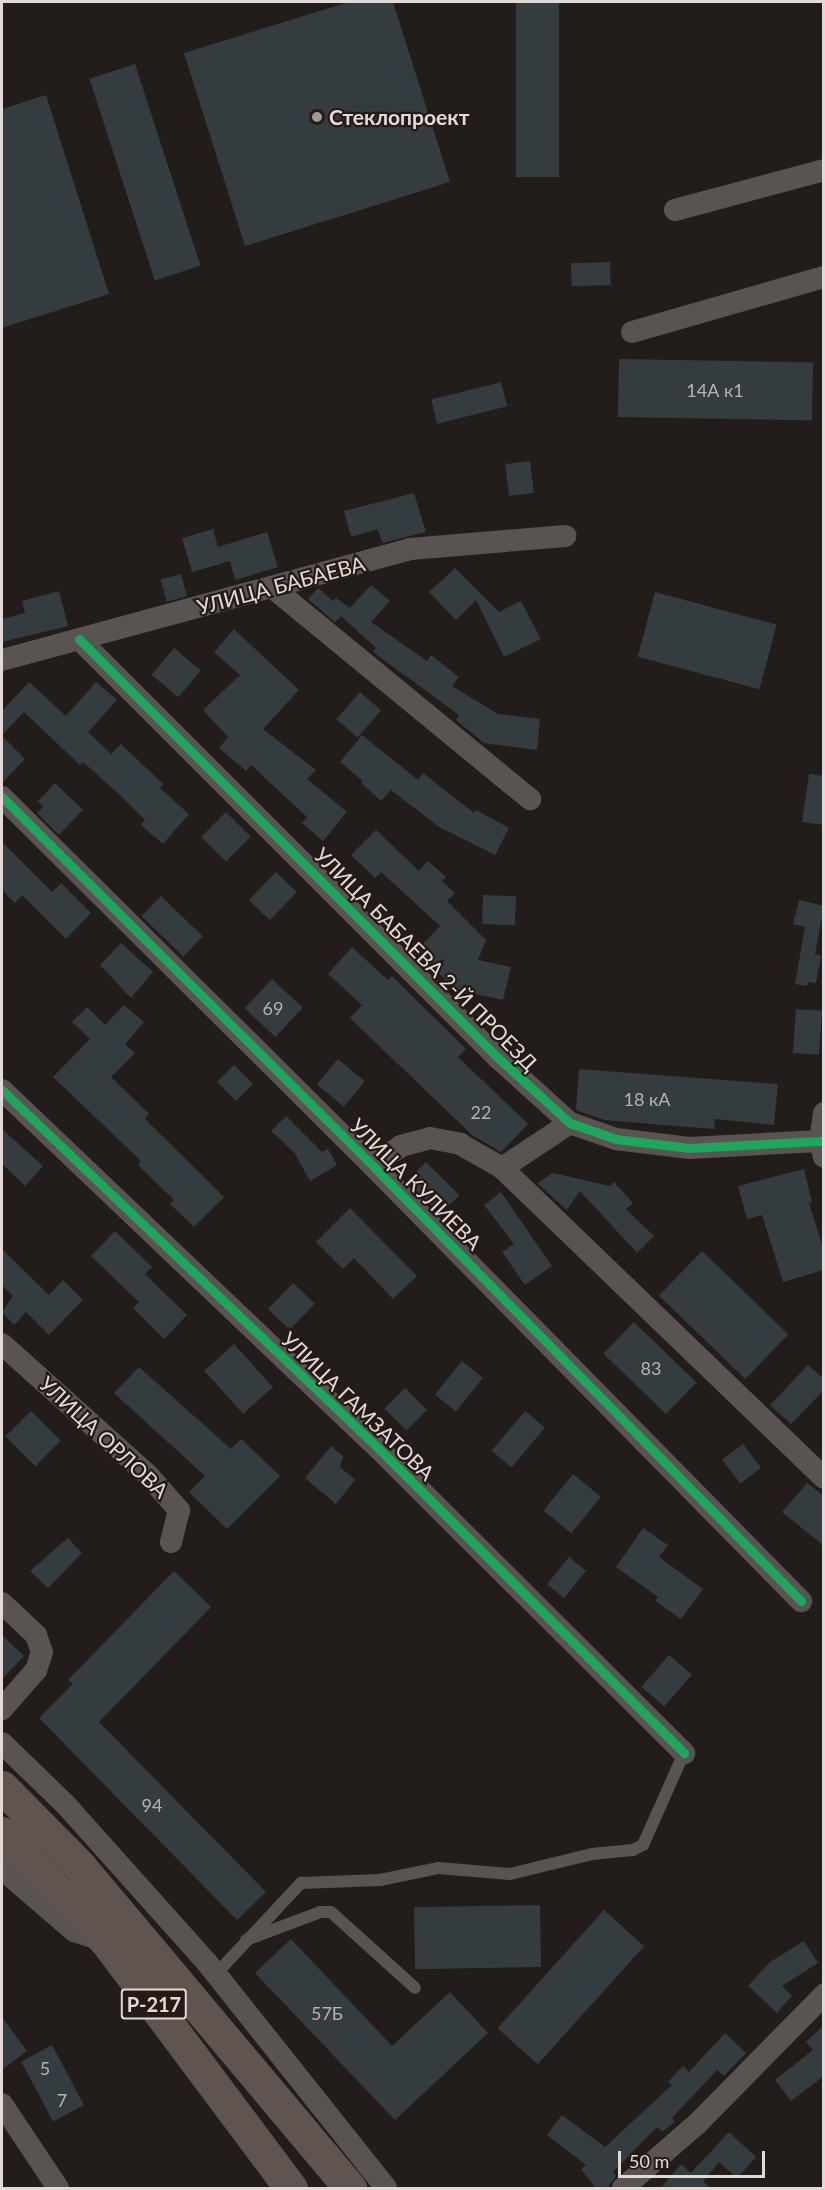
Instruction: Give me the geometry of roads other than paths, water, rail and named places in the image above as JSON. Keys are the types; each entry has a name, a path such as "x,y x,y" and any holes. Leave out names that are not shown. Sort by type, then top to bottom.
{"highway":[{"name":"Р-217","path":"2,1787 79,1864 350,2188"},
{"name":"Р-217","path":"2,1833 106,1941 291,2188"}],"street":[{"path":"675,210 824,170"},
{"path":"632,332 824,277"},
{"name":"УЛИЦА БАБАЕВА","path":"2,660 410,549 565,536"},
{"path":"273,588 530,799"},
{"name":"УЛИЦА БАБАЕВА 2-Й ПРОЕЗД","path":"79,639 496,1056 570,1123 616,1139 689,1148 822,1149"},
{"name":"УЛИЦА КУЛИЕВА","path":"2,797 372,1165 801,1601"},
{"name":"УЛИЦА ГАМЗАТОВА","path":"2,1090 379,1449 684,1753"},
{"path":"822,1149 824,1113"},
{"path":"502,1168 570,1123"},
{"path":"372,1165 401,1146 430,1138 460,1144 502,1168 824,1478"},
{"name":"УЛИЦА ОРЛОВА","path":"2,1344 148,1475 179,1509 171,1542"},
{"path":"2,1603 36,1635 42,1652 36,1670 2,1709"},
{"path":"2,1743 66,1805 216,1974 386,2188"},
{"path":"6,1880 74,1930 106,1941"},
{"path":"623,2188 698,2123 782,2042 824,1995"},
{"path":"2,2104 58,2188"}],"lane":[{"path":"216,1974 243,1941 301,1883 380,1880 438,1868 510,1874 592,1854 633,1850 643,1845 684,1753"},
{"path":"243,1941 321,1912 331,1912 415,1988"}],"place":[{"name":"Стеклопроект","path":"317,117"}]}
